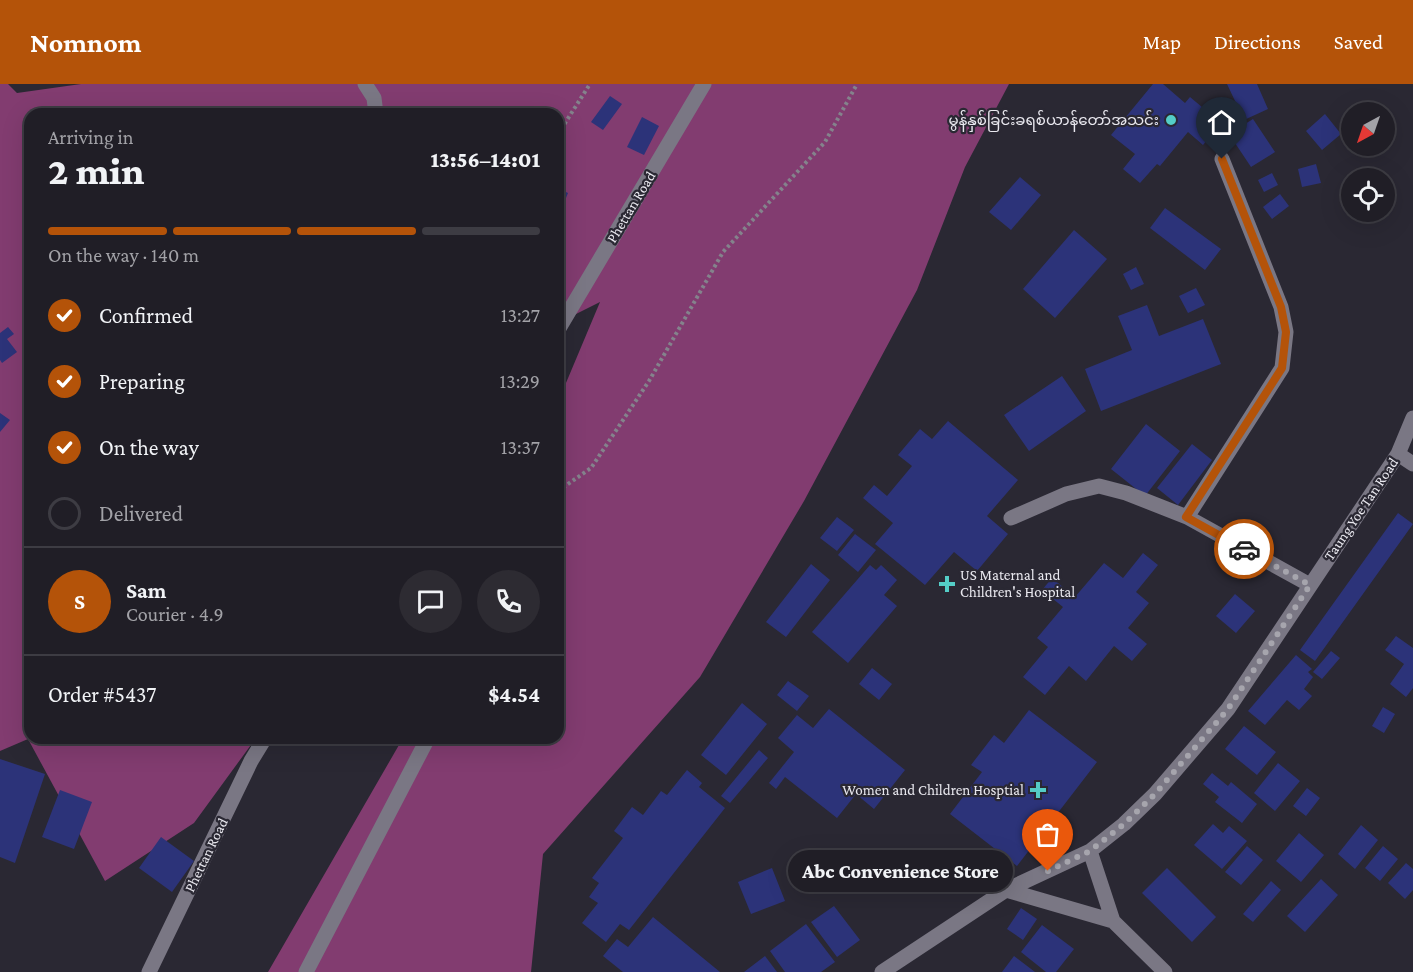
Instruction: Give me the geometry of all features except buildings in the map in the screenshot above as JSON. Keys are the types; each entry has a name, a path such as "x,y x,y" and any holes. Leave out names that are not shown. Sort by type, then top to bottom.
{"street":[{"path":"365,84 374,91 375,108"},
{"name":"Phettan Road","path":"564,320 704,84"},
{"path":"1186,517 1282,368 1286,332 1281,307 1222,159"},
{"name":"Taung Yoe Tan Road","path":"882,972 1006,890 1090,851 1124,824 1155,794 1228,709 1398,454 1413,418"},
{"path":"1398,454 1413,464"},
{"path":"1011,518 1065,494 1099,486 1126,493 1186,517 1310,585"},
{"name":"Phettan Road","path":"149,972 261,744"},
{"path":"306,972 425,744"},
{"path":"1090,851 1113,921 1164,972"},
{"path":"1006,890 1113,921"}],"path":[{"path":"564,125 590,84"},
{"path":"564,487 591,468 649,381 723,252 825,142 857,84"}],"shaded area":[{"path":"0,84 8,84 17,93 81,84 1009,84 965,167 917,290 804,501 700,677 543,854 531,972 268,972 400,744 564,744 564,388 600,302 564,320 564,108 24,108 24,741 0,751"},
{"path":"31,744 252,744 194,823 105,881"}],"way so far":[{"path":"1048,871 1090,851 1124,824 1155,794 1228,709 1310,585 1244,549"}],"place":[{"name":"မွန်နှစ်ခြင်းခရစ်ယာန်တော်အသင်း","path":"1171,120"},
{"name":"US Maternal and Children's Hospital","path":"947,584"},
{"name":"Women and Children Hosptial","path":"1038,790"},
{"name":"Abc Convenience Store","path":"1048,871"}],"route":[{"path":"1222,159 1281,307 1286,332 1282,368 1186,517 1244,549"}]}
